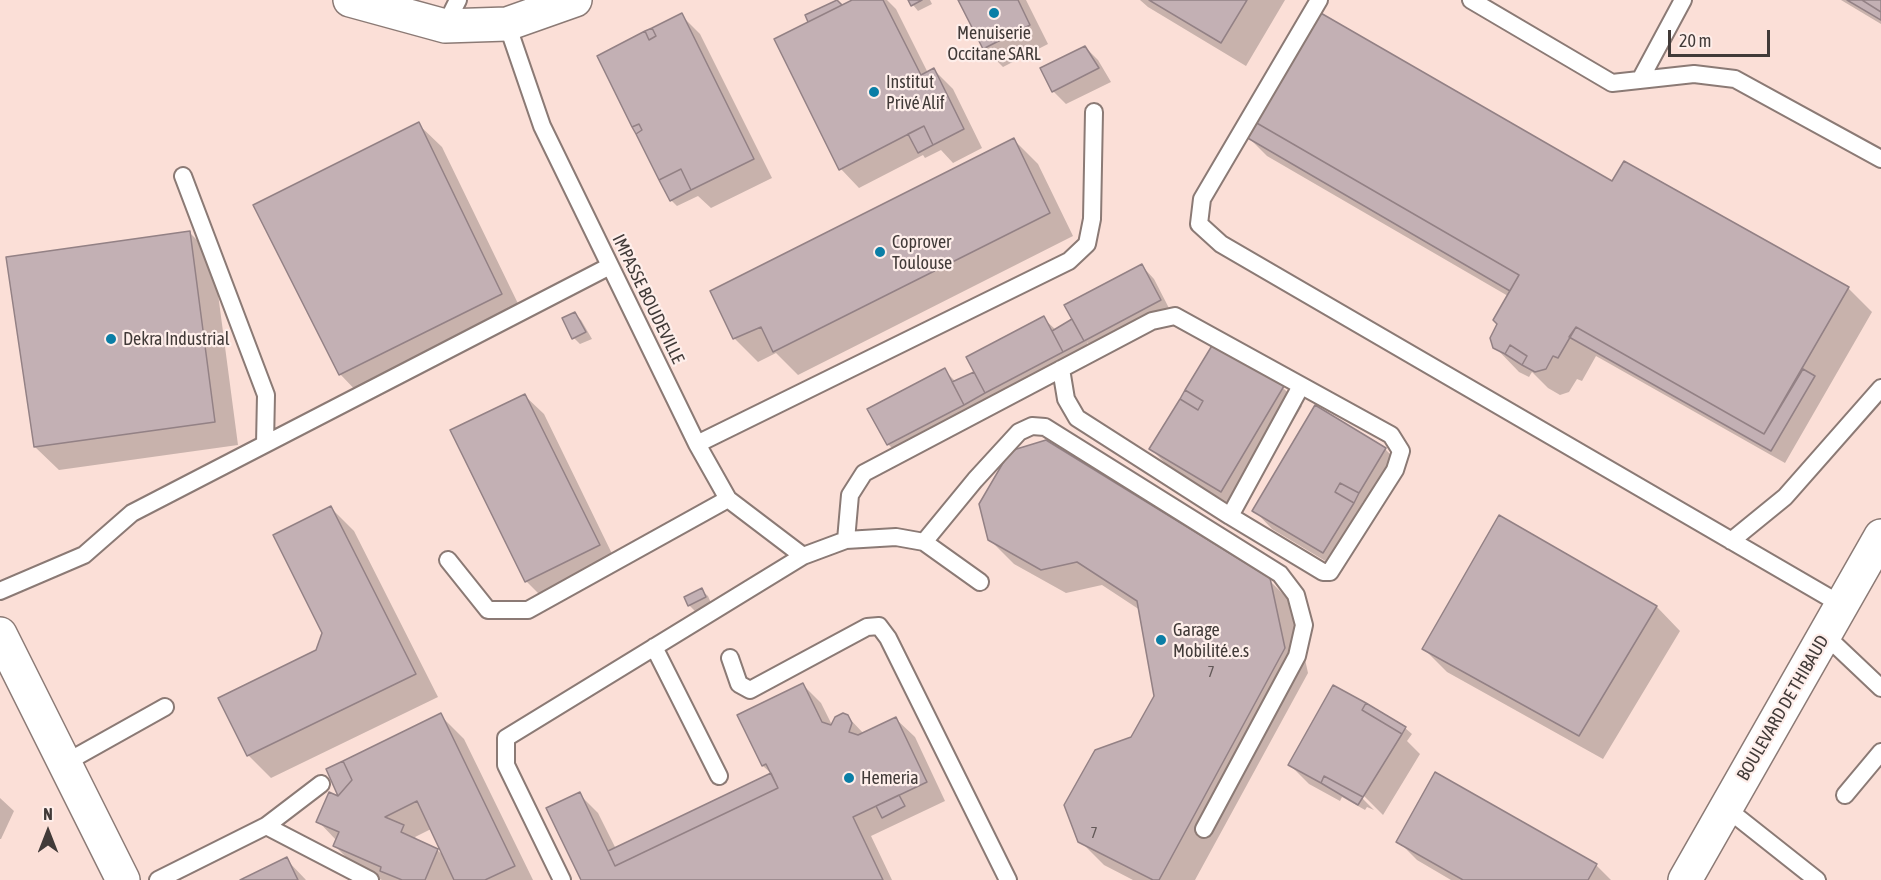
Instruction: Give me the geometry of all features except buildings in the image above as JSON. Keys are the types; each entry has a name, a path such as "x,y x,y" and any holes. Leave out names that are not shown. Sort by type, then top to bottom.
{"street":[{"path":"351,0 452,13 507,24 575,0"},
{"name":"BOULEVARD DE THIBAUD","path":"1685,880 1881,536"},
{"path":"4,653 65,763 123,880"}],"lane":[{"path":"1319,0 1202,200 1200,224 1221,244 1842,605"},
{"path":"1472,0 1612,83 1694,74 1735,79 1881,159"},
{"path":"1641,80 1683,0"},
{"name":"IMPASSE BOUDEVILLE","path":"507,24 542,126 697,444 728,499 803,556"},
{"path":"697,444 1069,261 1087,244 1092,219 1094,112"},
{"path":"183,176 266,395 265,444"},
{"path":"0,591 84,555 132,513 610,266"},
{"path":"846,540 850,495 864,473 1061,369 1152,321 1175,316 1390,435 1401,451 1395,470 1330,572 1323,572 1230,516 1077,418 1066,399 1061,369"},
{"path":"1230,516 1301,386"},
{"path":"1731,541 1785,497 1881,388"},
{"path":"924,543 975,480 1019,432 1032,426 1045,427 1280,574 1296,596 1304,625 1297,656 1204,829"},
{"path":"448,560 488,610 528,610 728,499"},
{"path":"562,880 506,765 506,738 803,556 846,540 896,537 924,543 980,582"},
{"path":"730,658 739,684 750,690 867,627 879,626 888,638 1008,880"},
{"path":"1825,635 1881,688"},
{"path":"654,647 719,776"},
{"path":"65,763 165,707"},
{"path":"1845,795 1881,752"},
{"path":"158,880 266,826 321,784"},
{"path":"1726,808 1817,880"},
{"path":"266,826 370,880"}],"shaded area":[{"path":"0,0 1881,0 1881,880 0,880"}],"place":[{"name":"Menuiserie Occitane SARL","path":"994,13"},
{"name":"Institut Privé Alif","path":"874,92"},
{"name":"Coprover Toulouse","path":"880,252"},
{"name":"Dekra Industrial","path":"111,339"},
{"name":"Garage Mobilité.e.s","path":"1161,640"},
{"name":"Hemeria","path":"849,778"}]}
